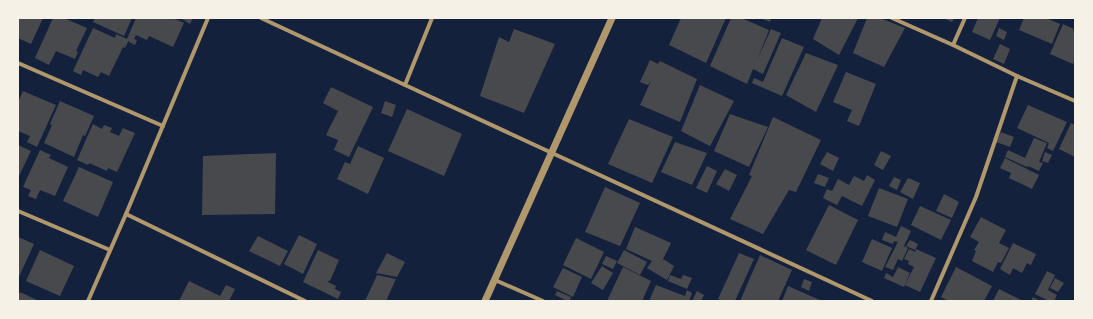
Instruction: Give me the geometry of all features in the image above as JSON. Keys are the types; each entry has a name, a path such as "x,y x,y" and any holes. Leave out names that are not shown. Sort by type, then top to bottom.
{"street":[{"path":"88,301 208,18"},
{"path":"261,18 872,301"},
{"path":"405,85 432,18"},
{"path":"485,301 611,18"},
{"path":"892,18 1075,101"},
{"path":"953,45 965,18"},
{"path":"18,63 163,126"},
{"path":"931,301 976,196 1017,76"},
{"path":"18,211 110,250"},
{"path":"126,214 305,301"},
{"path":"495,280 543,301"}],"building":[{"path":"18,18 43,18 31,44 18,38"},
{"path":"53,18 64,18 87,28 76,51 78,52 75,59 56,51 49,65 35,58"},
{"path":"95,18 132,18 124,36 93,22"},
{"path":"136,18 173,18 184,23 173,47 149,36 147,40 136,35 134,39 137,40 135,45 129,42 129,40 125,48 123,47 109,76 101,72 98,77 83,70 81,75 73,71 93,28 115,38 116,34 127,39"},
{"path":"193,18 190,24 182,19"},
{"path":"681,18 726,18 706,63 669,45"},
{"path":"731,18 741,18 769,30 757,60 771,29 781,33 763,74 753,69 747,84 710,66"},
{"path":"760,18 771,18 770,22"},
{"path":"822,18 858,18 839,55 813,39"},
{"path":"867,18 880,18 905,28 884,67 853,53"},
{"path":"943,18 954,18 952,22"},
{"path":"978,18 1000,18 990,40 972,32"},
{"path":"1024,18 1046,18 1060,24 1052,44 1019,30"},
{"path":"1063,24 1074,29 1073,31 1075,32 1075,62 1074,61 1073,64 1050,54"},
{"path":"999,28 1007,32 1004,40 996,36"},
{"path":"514,29 555,44 524,113 480,96 499,37 509,42"},
{"path":"782,38 804,47 782,96 752,83 754,78 763,82"},
{"path":"1000,44 1010,49 1004,64 993,59"},
{"path":"806,53 838,65 816,112 786,95"},
{"path":"650,60 658,64 660,61 697,79 680,122 640,105 651,81 648,85 640,82"},
{"path":"846,72 876,84 859,126 847,121 852,110 833,102"},
{"path":"700,85 734,101 710,146 681,131"},
{"path":"331,87 373,107 349,157 334,150 338,140 326,135 338,111 323,103"},
{"path":"23,91 56,105 37,147 27,142 30,136 18,131 18,102"},
{"path":"60,101 94,116 85,136 83,135 74,157 44,143"},
{"path":"385,101 396,105 392,117 381,113"},
{"path":"1028,105 1067,122 1053,151 1047,148 1049,143 1017,128"},
{"path":"407,109 462,134 444,176 388,151"},
{"path":"730,114 768,127 749,167 714,151"},
{"path":"773,117 821,140 796,192 789,190 763,234 730,219 752,176 749,175"},
{"path":"629,119 673,137 652,183 608,164"},
{"path":"1071,123 1075,125 1075,157 1059,149"},
{"path":"93,124 102,129 104,125 112,128 110,132 119,136 123,128 135,133 117,172 108,168 107,171 89,163 88,165 77,160"},
{"path":"1001,132 1014,137 1010,147 996,142"},
{"path":"1034,138 1047,143 1039,162 1043,163 1039,171 1005,157 1008,150 1025,158"},
{"path":"675,142 707,153 692,185 661,172"},
{"path":"18,145 31,151 18,178"},
{"path":"358,146 384,158 368,194 337,179 345,162 350,164"},
{"path":"40,150 51,155 49,158 68,167 55,196 40,190 36,199 28,196 31,190 23,187"},
{"path":"881,151 891,156 883,170 874,165"},
{"path":"827,152 839,158 833,171 820,164"},
{"path":"1045,152 1052,155 1048,163 1042,161"},
{"path":"276,153 275,214 202,215 203,156"},
{"path":"1005,158 1039,175 1032,189 1009,178 1011,173 1000,168"},
{"path":"707,166 717,171 707,193 696,188"},
{"path":"79,167 113,182 98,217 63,201"},
{"path":"725,169 737,175 729,191 716,184"},
{"path":"818,174 829,178 825,187 814,183"},
{"path":"867,175 875,180 862,206 842,196 837,205 823,198 827,189 832,191 838,179 849,185 854,176 864,181"},
{"path":"894,177 901,180 897,190 889,186"},
{"path":"908,178 920,183 913,199 900,192"},
{"path":"605,187 640,203 620,246 585,232"},
{"path":"879,188 908,199 897,227 868,216"},
{"path":"944,194 959,202 952,218 936,211"},
{"path":"829,205 858,220 836,265 806,250"},
{"path":"920,206 951,220 941,240 911,225"},
{"path":"981,217 1006,230 999,243 1009,248 1001,263 998,262 993,272 972,261 976,251 974,250 979,242 970,237"},
{"path":"901,226 911,231 904,246 908,248 902,261 898,259 893,270 885,267 898,242 894,241 893,244 882,240 885,232 896,237"},
{"path":"635,227 671,243 663,259 674,266 667,280 647,268 652,261 626,249"},
{"path":"299,235 317,244 303,274 284,264"},
{"path":"258,236 288,251 280,266 249,251"},
{"path":"18,237 34,244 18,279"},
{"path":"576,238 604,252 591,279 563,265"},
{"path":"872,239 892,248 882,271 862,262"},
{"path":"910,240 918,244 915,250 906,246"},
{"path":"1013,243 1036,254 1031,265 1027,263 1022,273 1013,268 1010,275 1000,269"},
{"path":"909,249 915,252 916,249 936,258 920,292 905,285 914,267 908,264 909,261 904,259"},
{"path":"40,250 74,266 60,296 26,281"},
{"path":"318,250 339,260 330,281 328,281 336,286 335,289 341,292 338,299 303,282"},
{"path":"624,250 647,262 640,275 617,263"},
{"path":"387,253 405,262 397,277 376,273"},
{"path":"739,253 754,259 735,301 723,301 718,299"},
{"path":"760,255 792,270 778,301 740,301"},
{"path":"606,256 617,261 613,269 602,264"},
{"path":"602,266 613,273 603,290 591,283"},
{"path":"623,267 651,281 642,301 607,301"},
{"path":"898,267 910,273 904,287 884,278 886,273 893,277"},
{"path":"956,267 992,286 984,301 949,301 941,297"},
{"path":"563,268 582,277 573,297 553,287"},
{"path":"1047,271 1055,275 1048,290 1057,295 1054,301 1049,301 1035,294"},
{"path":"377,275 396,279 386,301 365,301"},
{"path":"670,275 681,279 683,275 692,278 687,289 668,281"},
{"path":"1055,278 1064,283 1058,292 1050,288"},
{"path":"804,279 812,282 809,291 801,287"},
{"path":"189,281 220,296 226,285 235,289 229,301 179,301"},
{"path":"656,285 685,296 687,290 692,293 689,301 649,301"},
{"path":"788,286 822,301 782,301"},
{"path":"999,289 1023,301 993,301"},
{"path":"557,291 571,297 570,301 555,295"},
{"path":"697,291 704,295 701,301 692,301"},
{"path":"20,292 39,301 18,301"},
{"path":"1033,297 1040,301 1031,301"}]}
